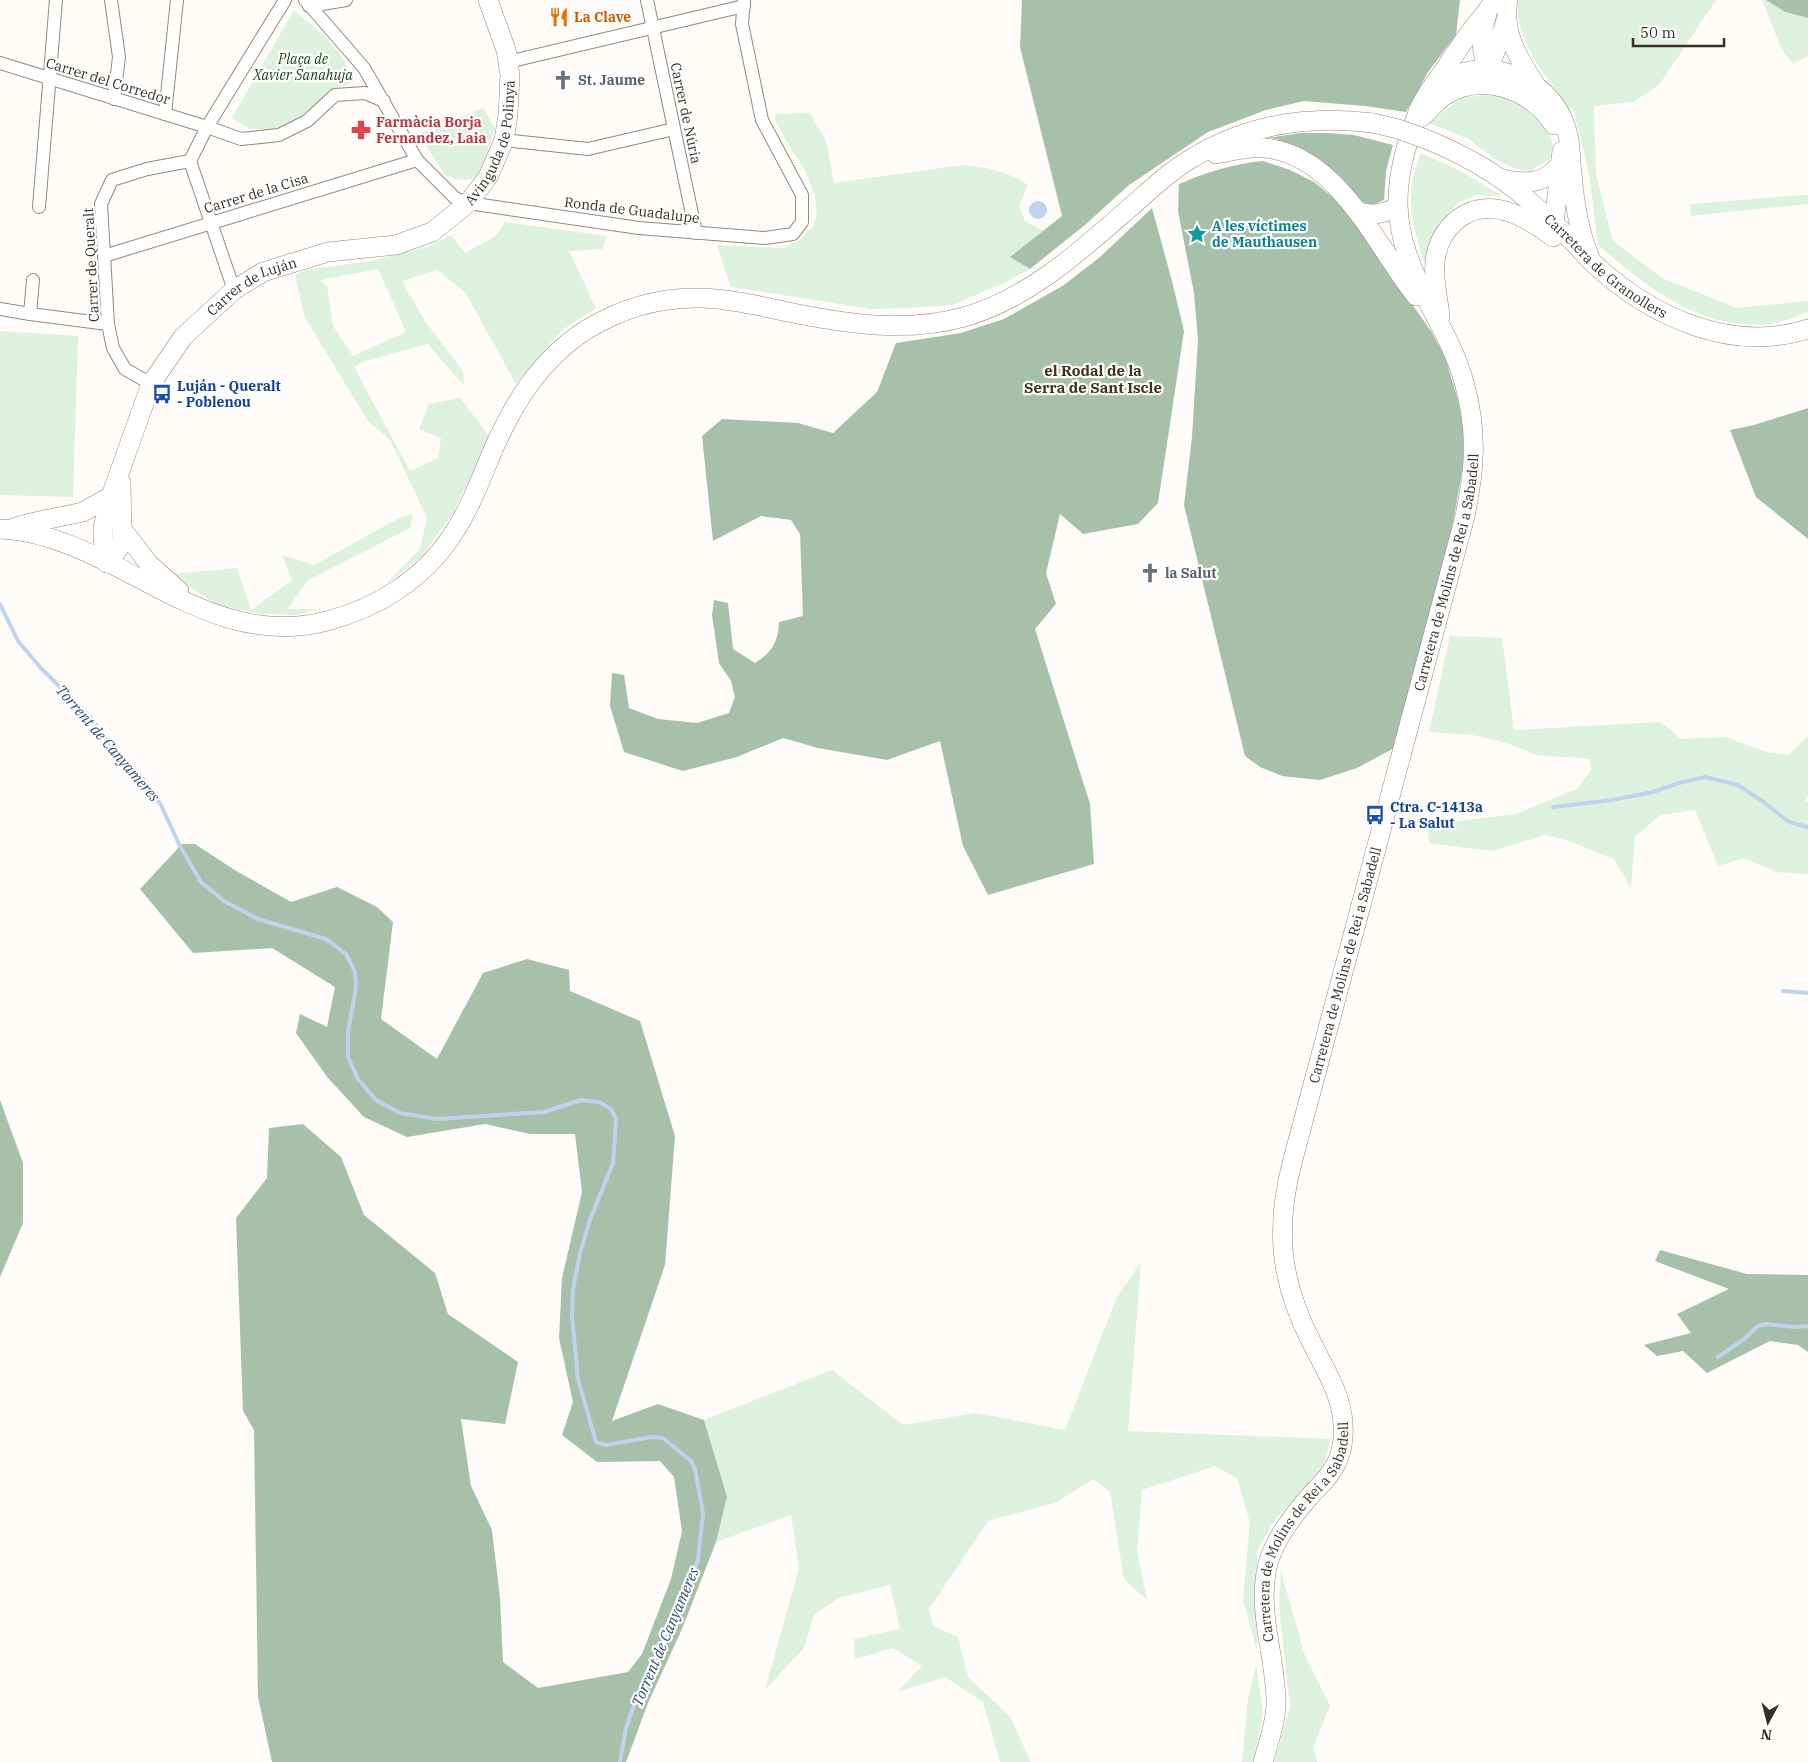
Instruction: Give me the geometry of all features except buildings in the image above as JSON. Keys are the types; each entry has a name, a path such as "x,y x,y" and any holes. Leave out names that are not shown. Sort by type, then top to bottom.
{"main road":[{"name":"Avinguda de Polinyà","path":"468,203 488,177 504,140 508,115 510,75 506,50 488,0"},
{"path":"1439,91 1479,77 1490,69 1506,20 1508,0"},
{"path":"1491,5 1482,29 1485,57 1490,69 1498,77 1518,85 1551,120 1560,135 1562,152 1554,224"},
{"path":"1419,131 1475,25 1491,5"},
{"path":"1506,20 1509,36 1516,54 1536,85 1549,98 1560,115 1567,132 1578,221 1593,262"},
{"path":"1490,69 1510,73 1536,85"},
{"path":"1439,91 1473,85 1497,85 1519,93 1539,106"},
{"name":"Carretera de Granollers","path":"207,611 251,623 296,626 319,623 349,614 366,608 394,593 428,565 451,537 477,488 511,412 537,374 566,344 589,328 615,315 655,302 704,298 761,306 834,321 874,325 918,325 966,316 1009,299 1044,278 1076,254 1168,175 1192,158 1241,134 1280,124 1323,119 1373,123 1398,129 1419,131 1501,179 1527,199 1593,262 1634,296 1678,321 1725,335 1747,337 1773,336 1808,329"},
{"name":"Carretera de Molins de Rei a Sabadell","path":"1263,1762 1273,1725 1276,1701 1265,1616 1265,1583 1269,1562 1279,1537 1289,1522 1336,1465 1343,1433 1343,1418 1336,1394 1299,1318 1288,1283 1284,1266 1282,1233 1284,1204 1292,1163 1464,520 1473,474 1474,442 1468,400 1457,361 1419,284 1400,234 1397,207 1399,178 1405,150 1419,131"},
{"path":"1192,158 1261,147 1294,156 1319,172 1336,186 1358,212 1410,288 1439,325"},
{"path":"1501,179 1534,182 1551,174 1561,163"},
{"name":"Carrer de Luján","path":"107,563 103,527 112,496 151,384 183,337 234,290 263,272 328,252 396,245 432,232 468,203"},
{"path":"1358,212 1378,215 1397,207"},
{"path":"1439,325 1435,270 1436,253 1439,243 1453,224 1477,210 1489,208 1516,214 1536,224 1593,262"},
{"path":"107,563 119,548 122,529 121,473"},
{"path":"5,529 83,512 112,496"},
{"path":"5,529 31,532 61,541 207,611"},
{"path":"122,529 160,576 207,611"}],"street":[{"path":"39,207 56,0"},
{"path":"111,0 119,57 114,99"},
{"path":"165,114 177,0"},
{"path":"234,290 190,161 207,127 285,0"},
{"path":"308,3 346,0"},
{"name":"Carrer de Núria","path":"647,0 696,233"},
{"name":"Avinguda de Polinyà","path":"308,3 364,68 417,160 444,189 455,198 468,203"},
{"path":"508,62 744,3"},
{"name":"Ronda de Guadalupe","path":"468,203 639,228 765,238 793,234 802,222 802,195 762,120 742,24 744,3"},
{"name":"Carrer del Corredor","path":"0,63 207,127"},
{"path":"207,127 241,139 279,135 307,121 335,95 365,93 384,101"},
{"path":"504,140 588,149 674,129"},
{"name":"Carrer de la Cisa","path":"104,256 417,160"},
{"name":"Carrer de Queralt","path":"151,384 125,368 113,348 108,324 101,204 112,180 147,169 190,161"},
{"path":"30,314 33,280"},
{"path":"0,309 108,324"}],"green space":[{"path":"1022,0 1460,0 1456,35 1428,72 1406,112 1365,106 1304,101 1266,110 1208,132 1129,185 1086,224 1030,269 1010,257 1062,216 1020,47"},
{"path":"1517,0 1716,0 1659,85 1633,102 1594,106 1596,174 1613,241 1662,278 1737,308 1808,301 1808,312 1775,323 1749,325 1724,321 1701,314 1678,304 1657,291 1598,245 1589,173 1573,108 1569,109 1527,46 1518,17"},
{"path":"1762,0 1766,0 1785,12 1808,18 1808,56 1793,64 1781,48"},
{"path":"1766,0 1808,0 1808,18 1785,12"},
{"name":"Plaça de Xavier Sanahuja","path":"294,10 338,52 350,73 352,83 330,90 304,115 274,129 250,129 232,118"},
{"path":"1486,95 1507,97 1533,113 1550,135 1553,146 1550,159 1531,171 1519,170 1496,160 1467,138 1429,123 1462,98"},
{"path":"483,108 495,128 481,173 475,178 464,180 454,179 445,175 419,134"},
{"path":"810,113 826,141 834,183 963,165 997,171 1021,180 1028,185 1019,207 1025,221 1044,231 1011,257 1030,269 1004,283 952,305 907,308 872,309 731,287 717,245 783,248 800,240 813,226 817,214 815,195 805,170 775,120 775,114"},
{"path":"1301,133 1354,135 1393,145 1386,171 1384,200 1373,205 1362,202 1336,176 1292,146 1277,139 1267,138"},
{"path":"1421,153 1461,171 1502,196 1476,195 1458,203 1445,217 1431,241 1427,269 1417,238 1411,206 1414,172"},
{"path":"1263,161 1290,170 1314,182 1340,203 1431,331 1445,357 1458,400 1464,433 1463,466 1448,550 1398,746 1357,768 1320,780 1282,776 1260,767 1245,756 1184,505 1192,437 1198,340 1194,293 1178,211 1179,184 1220,169"},
{"path":"1808,195 1808,204 1691,216 1690,204"},
{"path":"1152,208 1184,331 1158,503 1138,524 1083,534 1060,514 1046,573 1056,604 1035,629 1090,804 1094,864 988,895 963,846 940,741 887,760 818,748 783,738 737,757 683,771 624,752 610,706 612,673 624,675 629,708 658,719 697,723 729,713 735,697 731,681 719,663 712,615 714,600 728,603 733,649 755,663 766,655 773,646 779,622 803,616 800,534 791,520 761,516 713,541 702,436 722,419 798,423 833,433 877,392 896,343 961,333 1004,319 1064,285 1100,257"},
{"path":"505,222 607,236 602,249 569,251 596,308 561,331 516,384 465,292 437,270 402,281 427,324 463,371 464,386 428,344 365,361 354,367 410,471 438,458 441,438 419,429 429,404 460,398 490,437 453,513 421,557 385,585 420,549 427,518 390,440 368,421 305,318 295,275 306,270 371,261 427,247 451,235 465,253 496,236","holes":["378,269 406,332 353,356 333,326 327,286 320,280"]},
{"path":"0,331 78,336 73,497 0,495"},
{"path":"1808,408 1808,539 1756,497 1730,430 1754,425"},
{"path":"413,514 410,528 307,581 288,609 318,609 296,615 262,614 217,605 171,574 237,568 251,610 292,580 282,555 314,565 399,518"},
{"path":"1450,636 1502,638 1514,730 1661,722 1681,739 1726,737 1766,752 1789,755 1808,736 1808,795 1805,801 1808,801 1808,874 1776,872 1744,858 1718,866 1695,810 1660,815 1635,837 1631,889 1614,859 1566,840 1545,835 1492,851 1429,843 1428,825 1516,814 1578,788 1591,770 1590,759 1537,755 1504,742 1472,735 1429,732"},
{"path":"182,844 195,844 233,869 291,902 337,887 377,907 393,922 381,1019 437,1059 483,973 527,959 569,970 570,991 640,1021 675,1136 665,1265 612,1421 658,1404 704,1420 727,1497 716,1542 682,1629 648,1703 626,1762 272,1762 258,1697 254,1430 243,1411 236,1218 267,1178 269,1128 303,1124 341,1157 364,1215 435,1273 448,1314 518,1362 505,1424 461,1419 471,1486 492,1530 500,1598 503,1662 538,1688 628,1672 642,1654 671,1579 682,1531 674,1477 660,1461 597,1462 562,1435 573,1402 559,1338 562,1278 582,1192 575,1134 530,1134 485,1124 407,1137 364,1117 328,1078 296,1033 300,1014 327,1027 335,987 272,948 193,953 140,889"},
{"path":"0,1100 23,1163 23,1223 0,1277"},
{"path":"1660,1250 1747,1274 1808,1275 1808,1352 1798,1345 1770,1341 1707,1373 1683,1351 1657,1356 1644,1345 1691,1333 1677,1314 1729,1289 1655,1261"},
{"path":"1141,1262 1128,1431 1331,1439 1323,1468 1276,1518 1257,1551 1257,1651 1243,1600 1250,1523 1237,1478 1215,1466 1142,1490 1137,1551 1147,1600 1124,1579 1110,1492 1093,1479 1057,1502 988,1521 929,1609 933,1626 958,1637 968,1677 1010,1717 1031,1762 1000,1762 983,1702 945,1677 897,1692 922,1666 893,1648 855,1659 854,1639 900,1629 890,1585 838,1598 814,1615 804,1648 765,1690 799,1568 791,1515 716,1542 727,1497 704,1420 832,1370 903,1425 976,1413 1065,1430 1116,1299"},
{"path":"1281,1571 1304,1653 1330,1706 1313,1747 1317,1762 1274,1762 1290,1706 1279,1606"},
{"path":"1256,1665 1263,1714 1253,1762 1242,1762 1248,1698"}],"water":[{"path":"1038,201 1044,204 1047,210 1044,216 1038,219 1032,216 1029,210 1032,204"}],"waterway":[{"name":"Torrent de Canyameres","path":"0,604 18,641 40,667 90,717 112,747 145,781 161,805 179,844 201,882 224,901 258,919 326,939 346,954 355,972 356,988 348,1032 348,1057 358,1079 376,1100 400,1113 437,1119 544,1112 581,1100 599,1102 611,1109 616,1119 613,1163 590,1220 580,1253 573,1290 572,1316 578,1379 596,1442 606,1445 652,1437 663,1438 691,1461 695,1469 703,1513 698,1560 678,1610 634,1705 626,1728 620,1762"},
{"path":"1553,807 1612,800 1653,792 1705,777 1738,785 1789,822 1808,827"},
{"path":"1783,991 1808,993"},
{"path":"1718,1357 1743,1340 1758,1326 1766,1324 1795,1327 1808,1326"}],"place":[{"name":"La Clave","path":"559,17"},
{"name":"St. Jaume","path":"563,80"},
{"name":"Farmàcia Borja Fernandez, Laia","path":"361,130"},
{"name":"A les víctimes de Mauthausen","path":"1197,234"},
{"name":"Luján - Queralt - Poblenou","path":"162,394"},
{"name":"la Salut","path":"1150,573"},
{"name":"Ctra. C-1413a - La Salut","path":"1375,815"}],"district":[{"name":"el Rodal de la Serra de Sant Iscle","path":"1093,378"}]}
